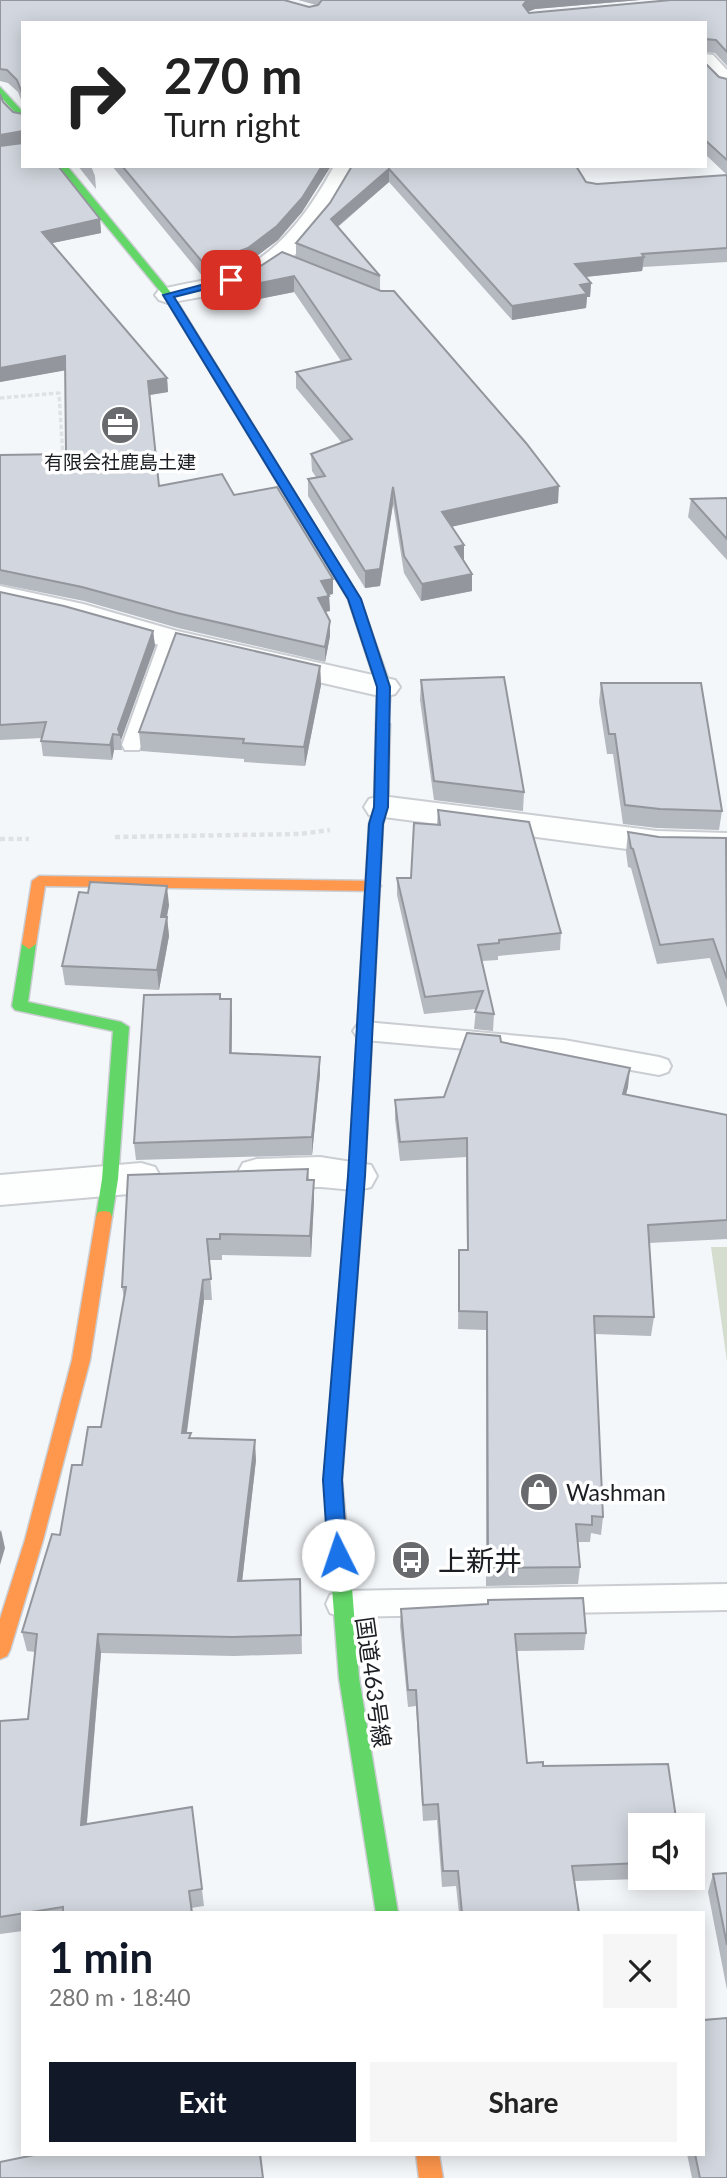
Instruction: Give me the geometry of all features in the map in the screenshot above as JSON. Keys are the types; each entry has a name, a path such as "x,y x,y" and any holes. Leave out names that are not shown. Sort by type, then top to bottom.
{"main road":[{"path":"0,90 21,116"},
{"name":"国道463号線","path":"71,168 168,295 355,599 384,687 357,1176 333,1480 349,1678 387,1911"},
{"path":"0,1650 34,1540 81,1360 110,1179 121,1027 20,1006 39,881 374,886"},
{"path":"427,2156 431,2178"}],"street":[{"path":"707,63 727,83"},
{"path":"168,295 250,275 282,260 334,192 345,168"},
{"path":"0,595 72,610 170,639 384,687"},
{"path":"378,816 657,842 727,844"},
{"path":"215,1176 320,1172 357,1176"},
{"path":"0,1190 110,1179 176,1177"}],"lane":[{"path":"132,745 170,639"},
{"path":"365,1031 564,1049 659,1066"},
{"path":"341,1604 727,1597"}],"path":[{"path":"0,398 59,393 63,461"},
{"path":"109,837 300,834 378,816"},
{"path":"0,839 41,838"}],"shaded area":[{"path":"711,1247 727,1247 727,1362"}],"building":[{"path":"0,0 284,0 309,7 318,5 322,0 527,0 523,5 529,13 671,0 727,0 727,52 716,40 707,39 707,21 21,21 21,91 17,80 7,70 0,69"},
{"path":"707,65 719,77 727,79 727,160 707,142"},
{"path":"0,94 3,102 13,112 21,114 21,131 0,135"},
{"path":"21,143 21,168 60,168 100,219 42,232 167,378 148,381 159,486 222,474 234,495 277,487 333,579 321,581 329,596 318,598 330,621 325,647 177,613 82,587 0,570 0,455 66,454 65,356 0,368 0,146"},
{"path":"124,168 321,168 302,198 277,226 248,248 204,264"},
{"path":"351,168 577,168 586,182 597,184 727,175 727,248 642,254 644,257 575,264 591,283 580,285 587,294 512,306 389,169 331,219 380,276 296,243 330,203"},
{"path":"282,252 381,291 394,291 526,443 559,486 442,512 464,545 455,547 472,574 422,584 404,556 393,487 380,569 365,571 308,479 325,476 311,454 352,439 296,372 351,359 294,276 227,290 219,280 259,267"},
{"path":"727,498 727,539 691,499"},
{"path":"0,592 64,606 153,631 118,729 120,735 113,734 110,745 41,741 46,722 0,725"},
{"path":"176,633 320,666 304,747 243,743 244,739 139,732"},
{"path":"504,677 524,792 434,781 421,680"},
{"path":"601,683 701,683 722,811 625,805 615,734 609,734"},
{"path":"438,810 529,822 561,933 478,945 494,1014 475,1012 483,991 425,997 397,878 411,878 414,823 440,825"},
{"path":"628,832 659,837 726,838 727,979 713,939 660,945"},
{"path":"90,882 167,886 161,917 167,917 157,970 62,966 79,892 88,893"},
{"path":"220,994 220,999 231,999 230,1053 320,1057 312,1137 134,1143 144,995"},
{"path":"467,1033 500,1036 501,1042 630,1068 623,1094 727,1115 727,1220 648,1225 654,1317 594,1316 603,1517 592,1516 592,1525 576,1524 580,1567 488,1568 487,1312 459,1311 459,1250 468,1250 467,1138 400,1142 395,1100 444,1097"},
{"path":"308,1169 307,1180 314,1180 310,1236 220,1234 220,1239 207,1239 211,1279 203,1280 182,1433 191,1433 189,1438 255,1440 238,1581 300,1579 301,1635 233,1637 98,1634 81,1825 192,1807 202,1889 189,1891 192,1911 63,1911 63,1907 21,1911 21,1914 0,1917 0,1721 28,1719 37,1634 22,1632 52,1534 60,1535 72,1465 82,1465 88,1427 101,1427 126,1287 122,1287 128,1175"},
{"path":"583,1598 586,1633 515,1634 527,1763 543,1762 543,1766 668,1764 675,1813 628,1813 628,1864 572,1866 579,1911 462,1911 458,1871 443,1871 438,1804 423,1805 416,1690 408,1690 401,1609 488,1604 488,1600"},
{"path":"727,1873 727,1945 713,1874"},
{"path":"727,2018 727,2178 700,2178 695,2156 705,2156 705,2020"},
{"path":"29,2156 260,2156 263,2178 0,2178 0,2162"}],"traffic: fast":[{"path":"0,90 21,116"},
{"path":"64,168 168,295 354,599 384,687 383,724"},
{"path":"29,944 20,1006 121,1027 110,1179 104,1217"},
{"path":"341,1575 349,1678 387,1911"}],"traffic: slow":[{"path":"29,944 39,881 374,886"},
{"path":"341,1575 333,1480 357,1173"},
{"path":"0,1650 34,1540 81,1360 104,1217"},
{"path":"427,2156 431,2178"}],"traffic: jam":[{"path":"357,1173 376,824 381,807 383,724"}],"place":[{"name":"有限会社鹿島土建","path":"120,425"},
{"name":"Washman","path":"539,1492"},
{"name":"上新井","path":"411,1560"}],"route":[{"path":"231,280 168,295 355,599 384,687 381,807 376,824 357,1176 333,1480 338,1555"}]}
